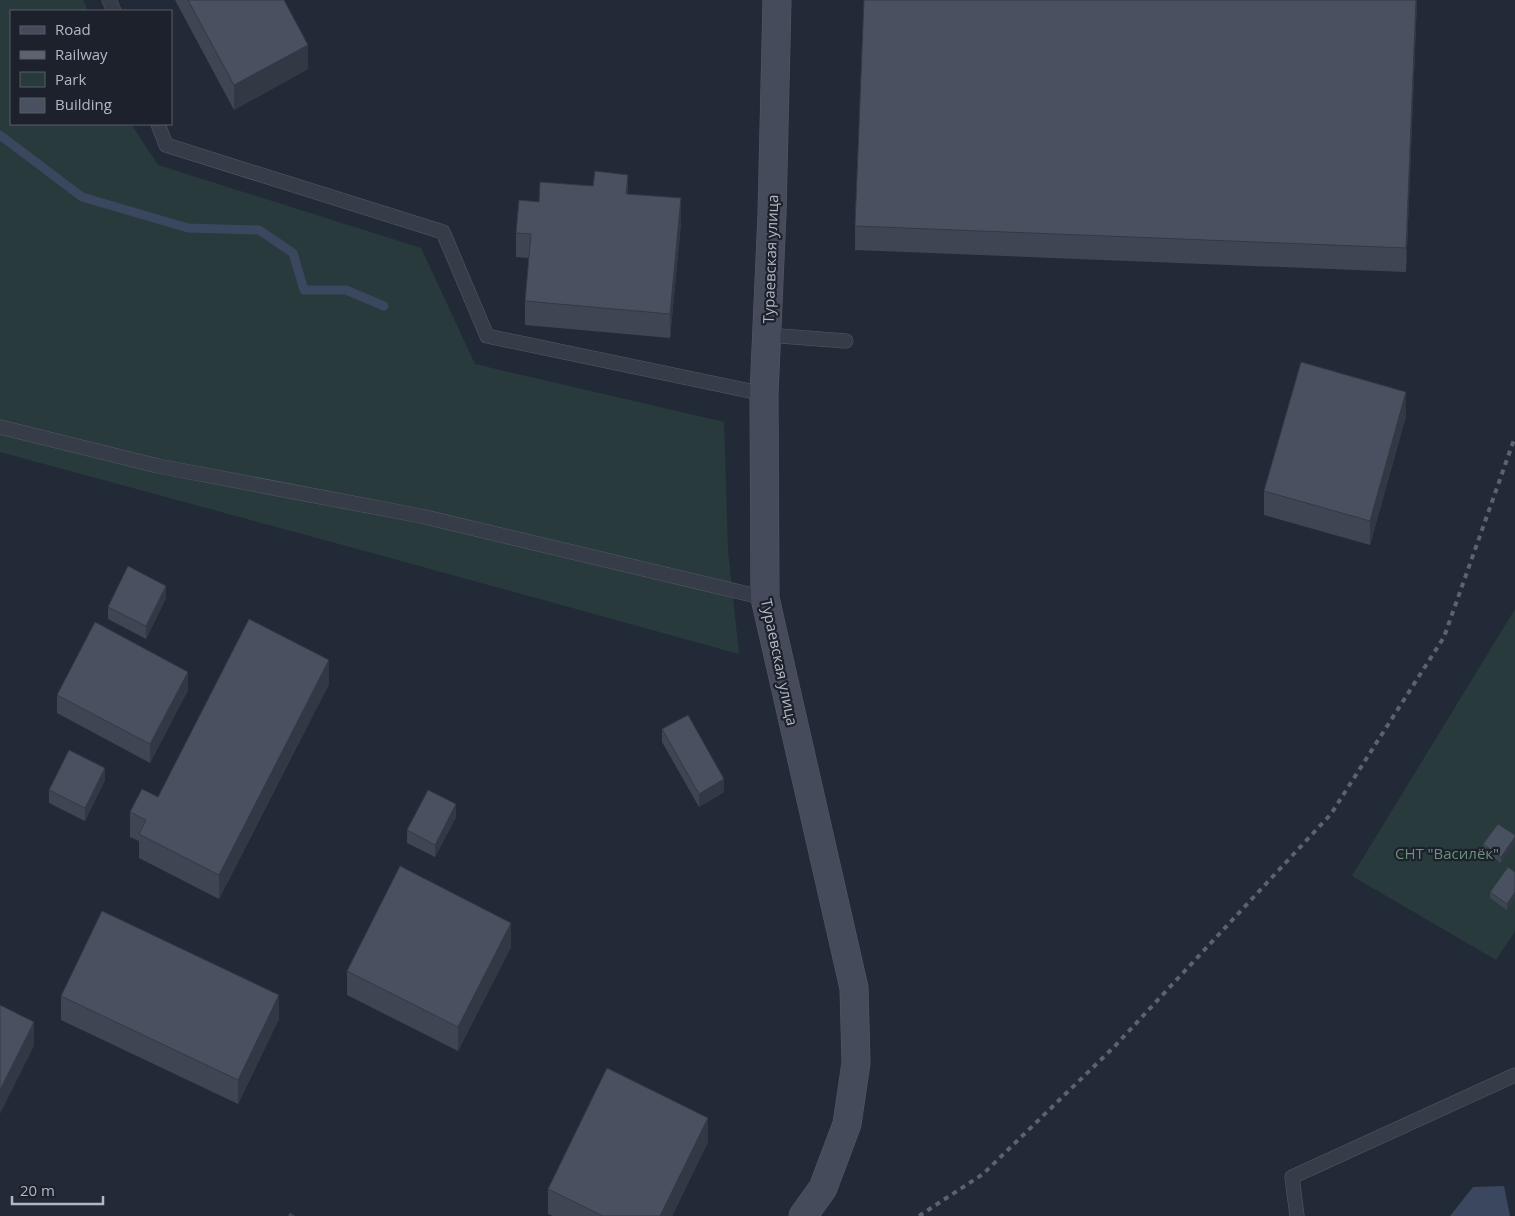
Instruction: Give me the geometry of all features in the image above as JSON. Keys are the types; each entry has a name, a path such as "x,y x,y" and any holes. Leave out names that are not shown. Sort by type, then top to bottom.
{"main road":[{"name":"Тураевская улица","path":"777,0 772,214 764,394 765,598 854,988 856,1063 847,1124 822,1188 803,1216"}],"lane":[{"path":"158,125 166,145 443,232 487,336 764,394"},
{"path":"767,335 846,341"},
{"path":"0,427 158,466 420,516 765,598"},
{"path":"1297,1216 1292,1177 1515,1075"}],"green space":[{"path":"0,0 83,0 88,10 10,10 10,125 132,125 158,165 421,248 475,364 724,422 728,551 739,654 376,554 0,452"},
{"name":"СНТ \"Василёк\"","path":"1515,609 1515,931 1496,960 1352,876"}],"water":[{"path":"1504,1186 1510,1216 1450,1216 1473,1187"}],"building":[{"path":"188,0 284,0 308,45 234,85"},
{"path":"864,0 1416,0 1406,248 855,226"},
{"path":"595,171 628,175 626,194 681,198 670,314 525,301 531,234 516,233 519,200 539,202 540,182 593,186"},
{"path":"1301,362 1406,392 1370,521 1264,491"},
{"path":"128,566 166,586 146,626 108,607"},
{"path":"249,619 329,660 219,875 139,834 146,820 130,812 142,789 158,797"},
{"path":"95,622 188,672 150,744 57,695"},
{"path":"688,715 724,779 699,794 662,729"},
{"path":"69,750 105,768 85,808 49,790"},
{"path":"428,790 456,804 435,845 407,830"},
{"path":"1498,824 1515,835 1501,857 1483,844"},
{"path":"400,866 511,923 458,1027 347,971"},
{"path":"1508,867 1515,872 1515,892 1507,904 1490,892"},
{"path":"102,911 279,995 238,1080 61,996"},
{"path":"0,1005 34,1022 0,1090"},
{"path":"607,1068 708,1118 660,1216 603,1216 548,1189"}],"waterway":[{"path":"0,135 82,197 188,228 259,230 293,253 304,290 346,290 384,306"}],"railway":[{"path":"919,1216 983,1174 1114,1047 1331,814 1444,637 1515,437"}]}
